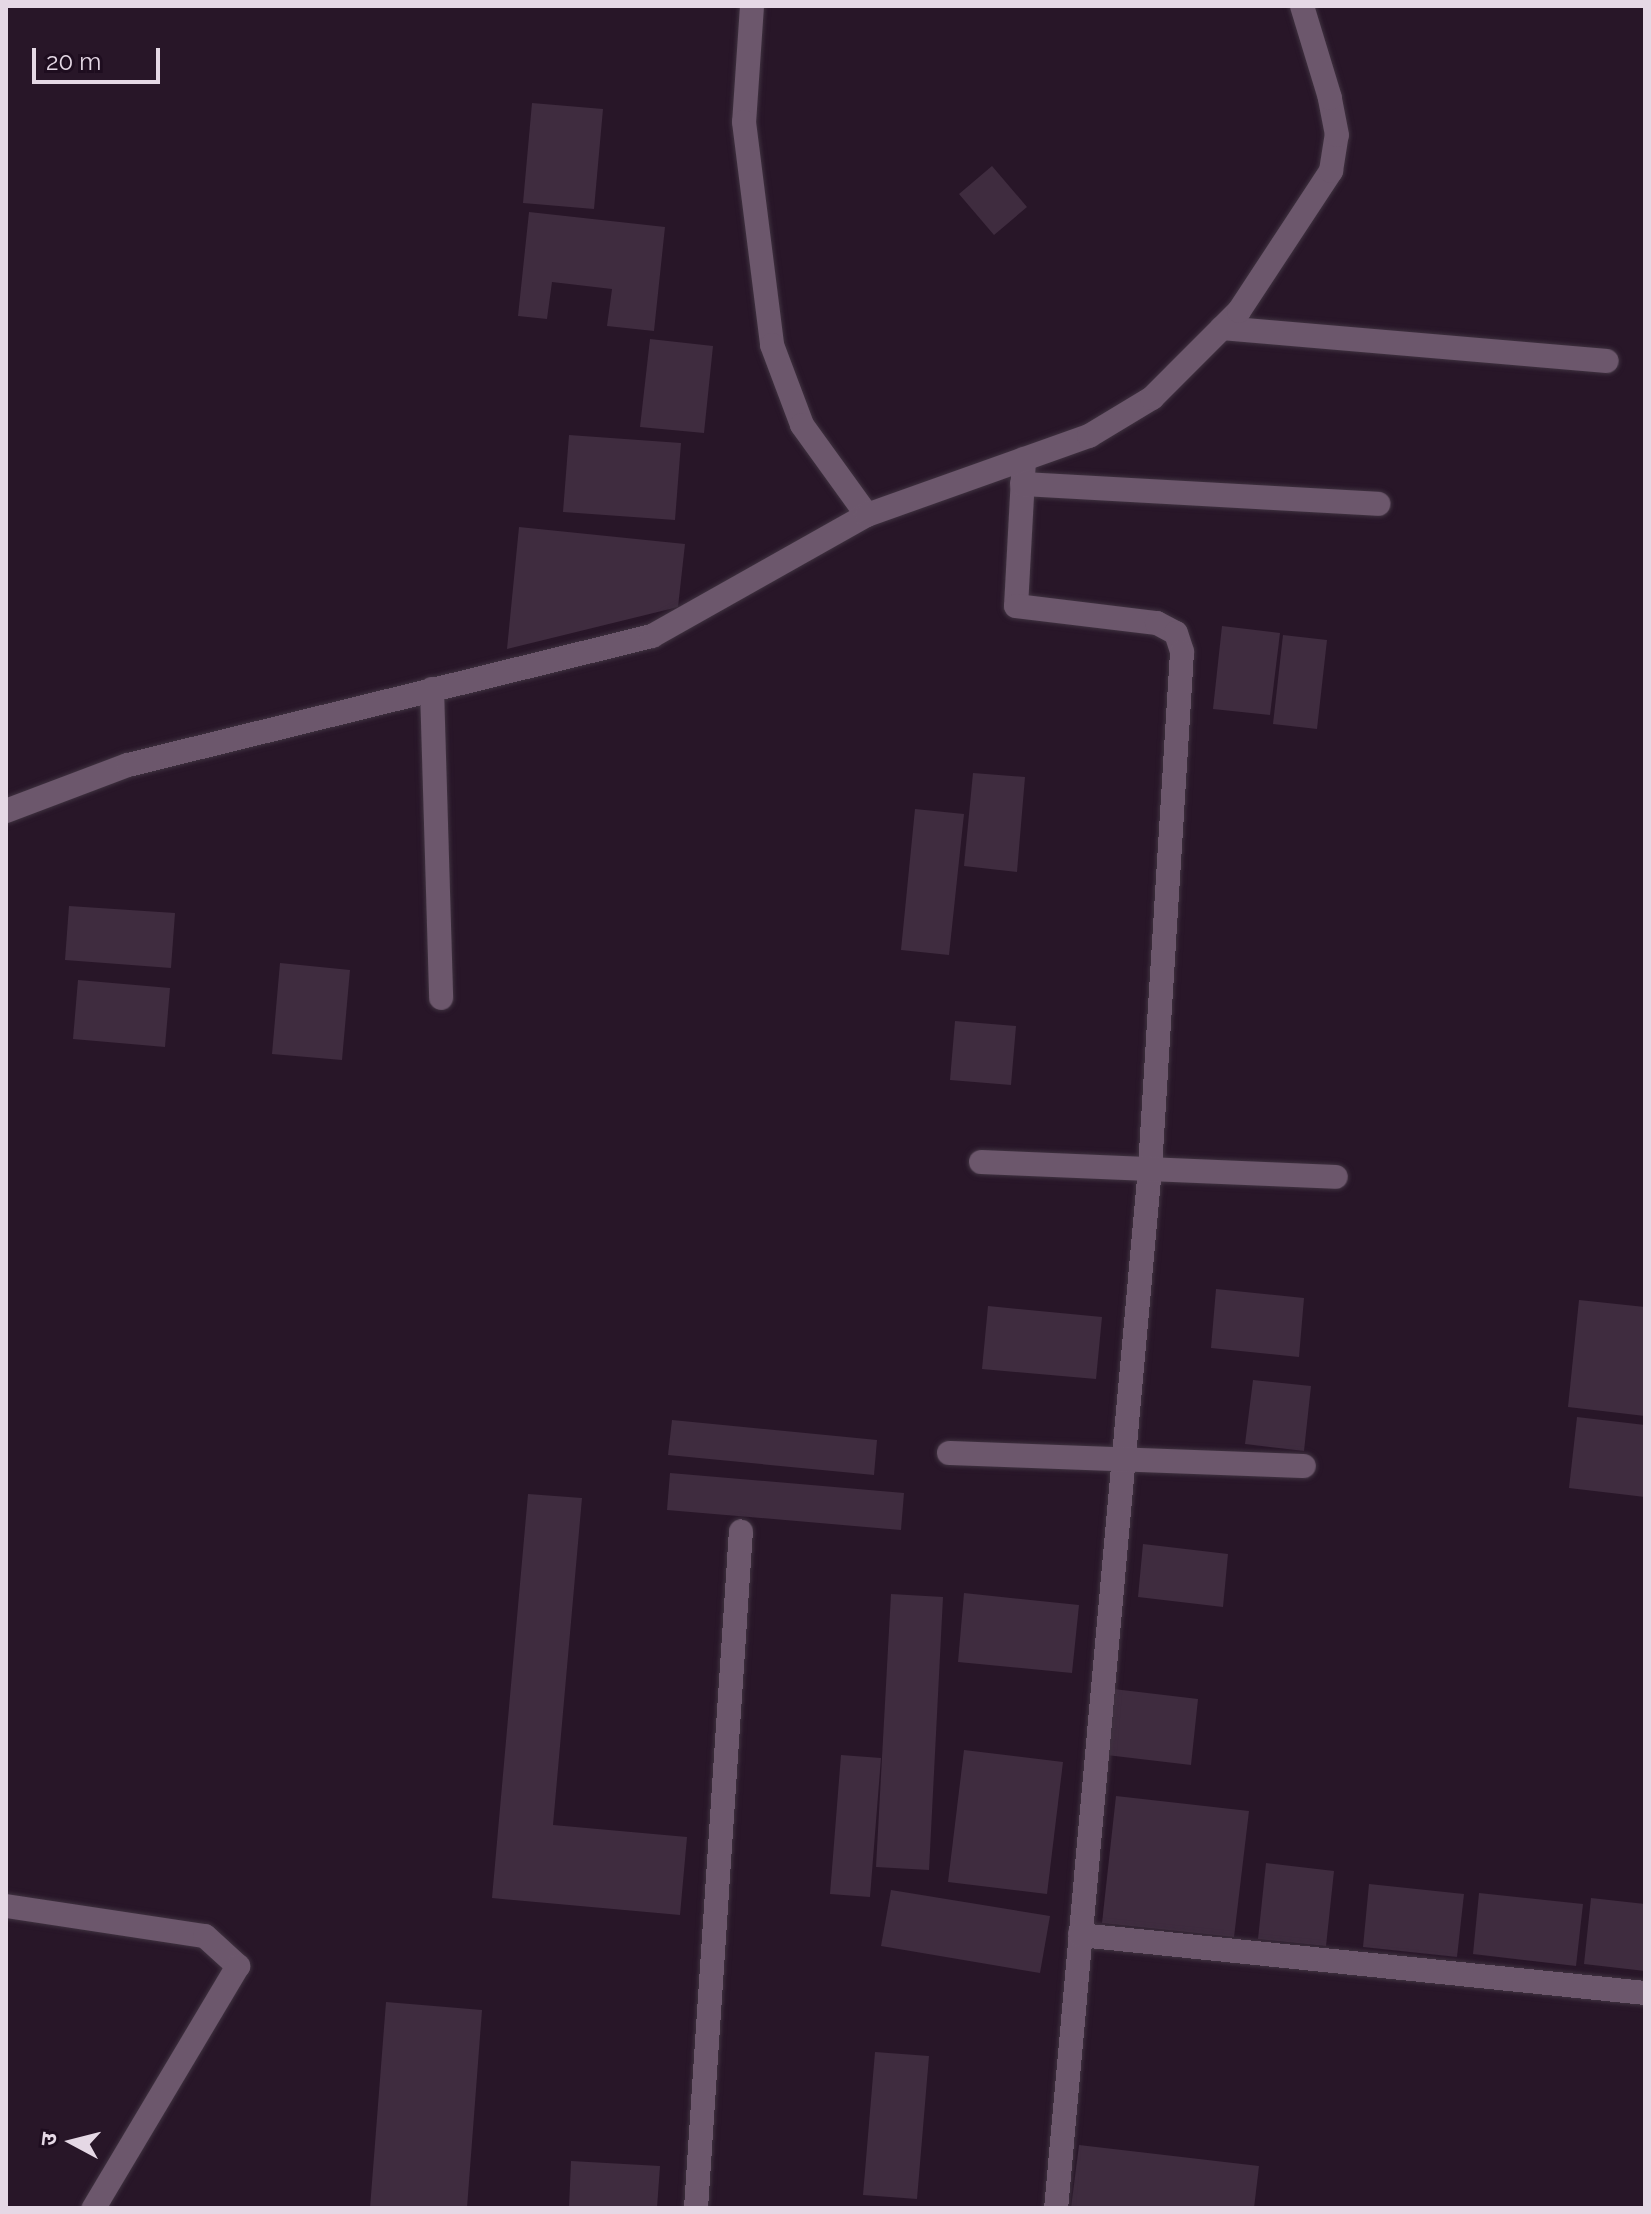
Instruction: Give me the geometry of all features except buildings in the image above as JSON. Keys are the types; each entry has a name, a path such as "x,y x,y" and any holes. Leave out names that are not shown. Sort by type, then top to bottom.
{"street":[{"path":"752,6 744,122 772,345 802,425 867,515"},
{"path":"6,811 128,765 652,636 867,515 1023,472 1152,398 1222,328 1331,171 1335,122 1302,6"},
{"path":"1222,328 1607,361"},
{"path":"1023,472 1378,504"},
{"path":"1023,472 1016,606 1157,623 1176,633 1182,652 1150,1168 1121,1461 1056,2208"},
{"path":"432,689 441,998"},
{"path":"981,1162 1336,1177"},
{"path":"949,1453 1304,1466"},
{"path":"696,2208 741,1531"},
{"path":"6,1906 205,1936 238,1966 94,2208"},
{"path":"1080,1935 1645,1993"}]}
